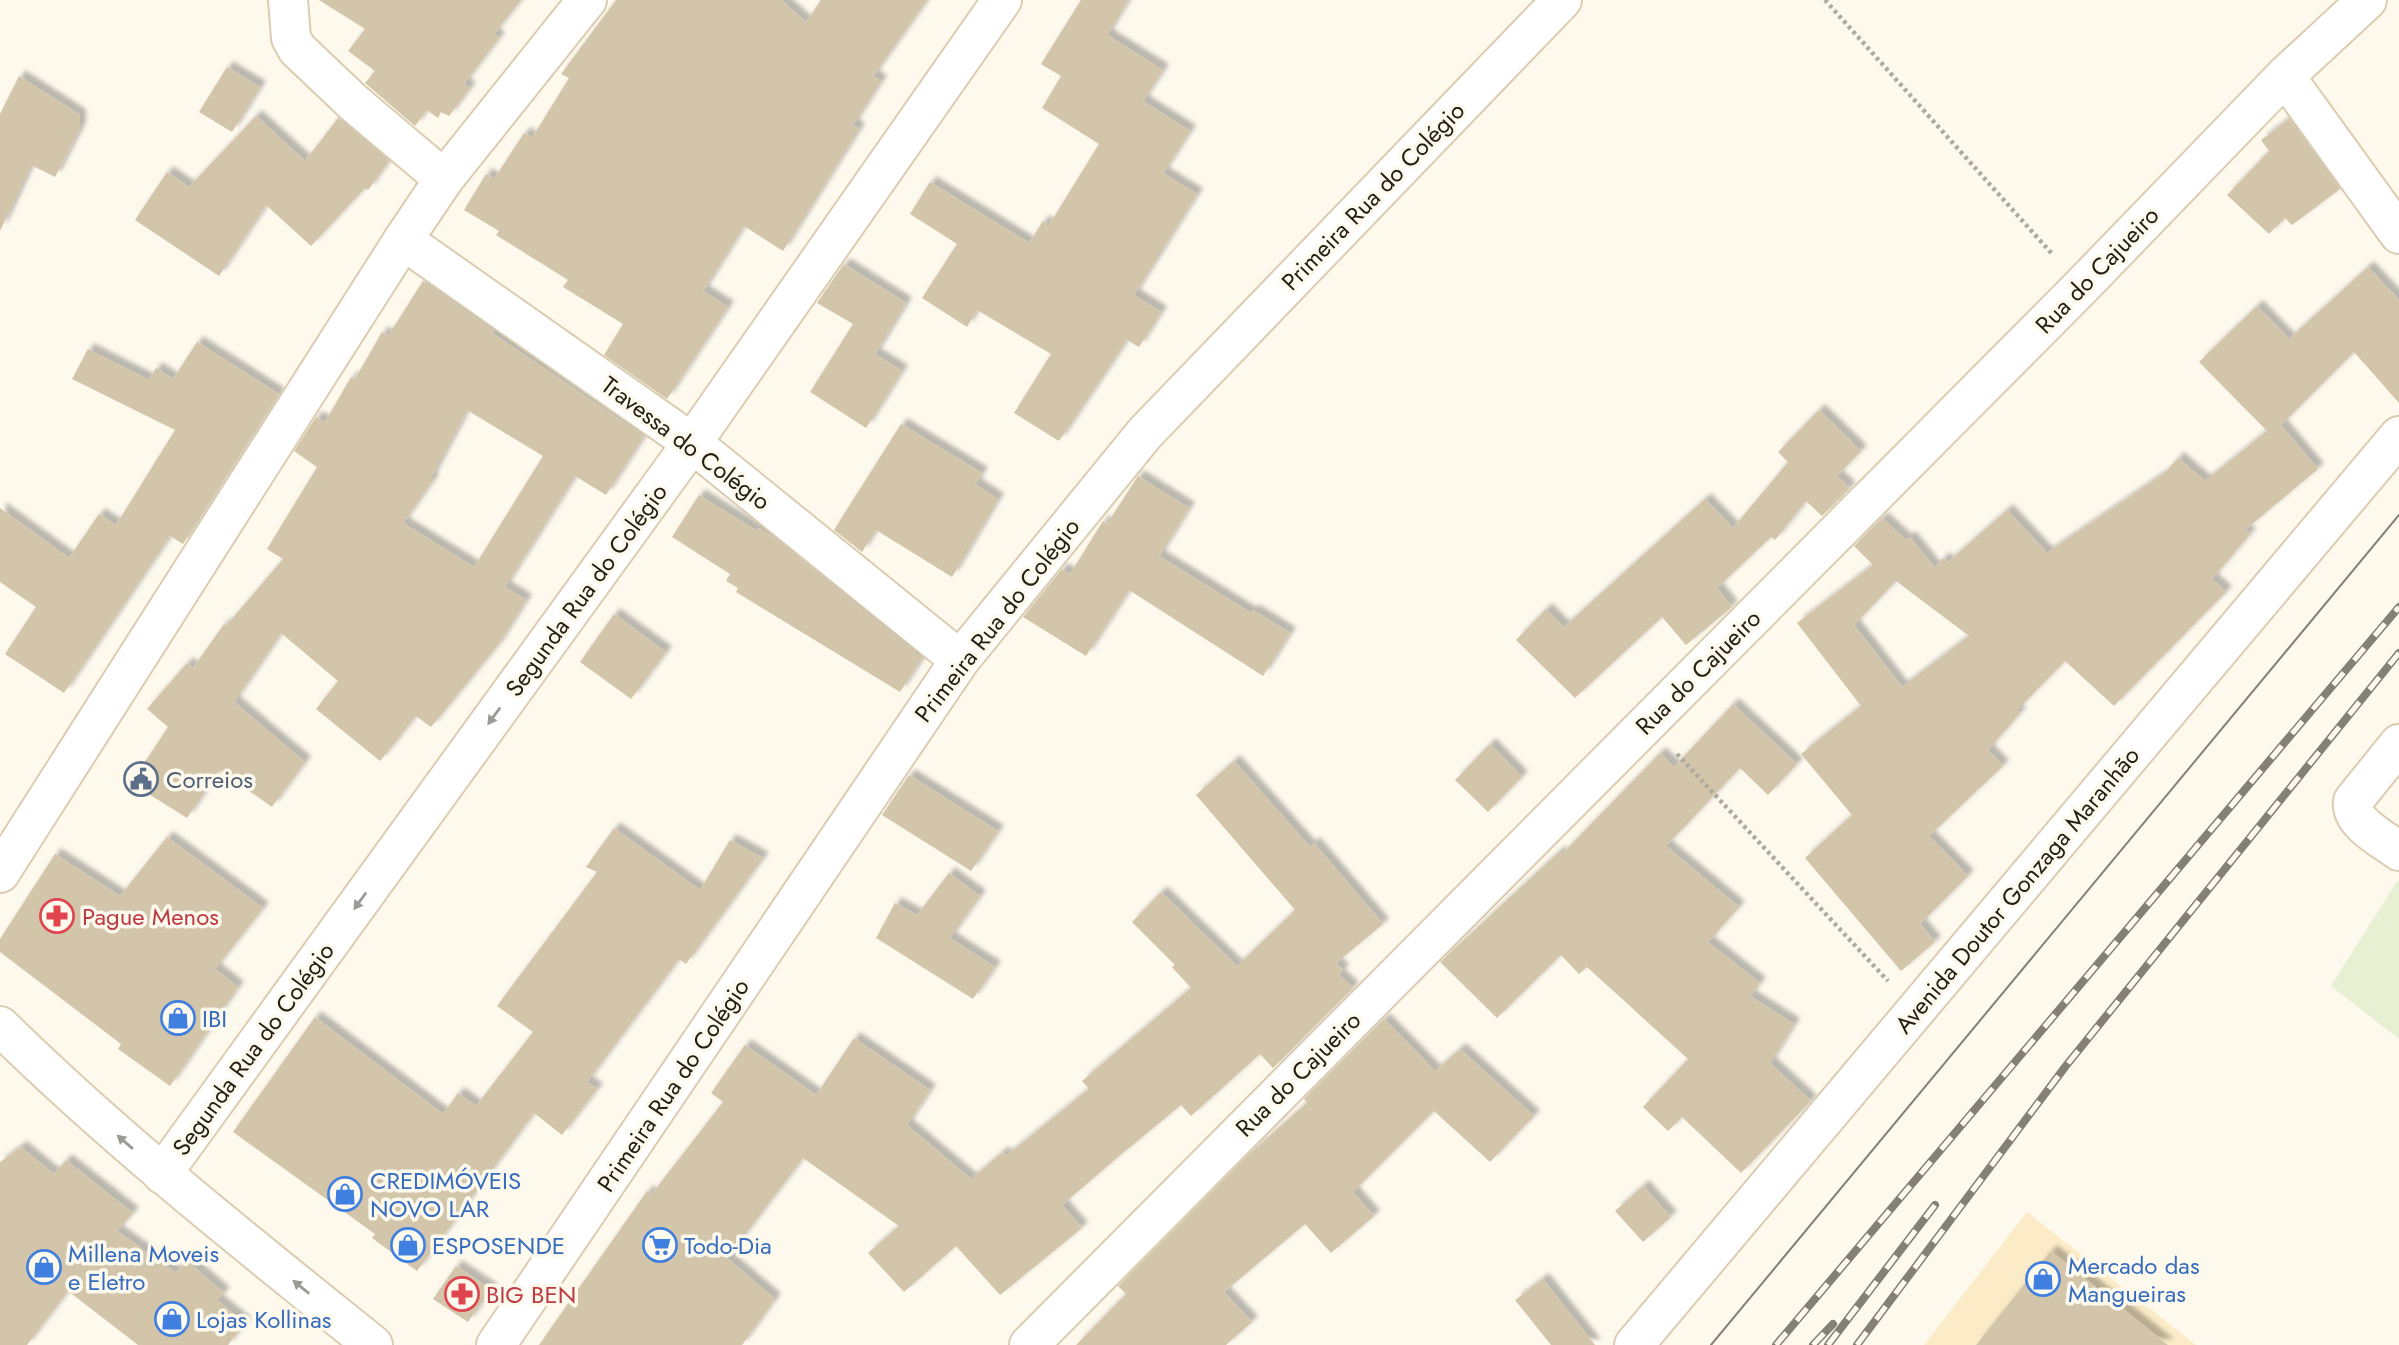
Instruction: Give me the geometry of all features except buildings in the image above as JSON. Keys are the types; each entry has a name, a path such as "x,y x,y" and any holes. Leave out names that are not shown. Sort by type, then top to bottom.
{"street":[{"path":"288,0 291,38 297,49 354,103 444,179"},
{"path":"0,873 444,179 587,0"},
{"name":"Segunda Rua do Colégio","path":"162,1174 692,443 1002,0"},
{"name":"Primeira Rua do Colégio","path":"496,1345 960,660 1145,433 1562,0"},
{"name":"Rua do Cajueiro","path":"1029,1345 2081,287 2285,76 2367,0"},
{"path":"2285,76 2399,234"},
{"name":"Travessa do Colégio","path":"403,240 692,443 960,660"},
{"name":"Avenida Doutor Gonzaga Maranhão","path":"1634,1345 2399,436"},
{"path":"2399,744 2353,802 2353,813 2399,850"},
{"path":"0,1026 55,1080 162,1174 373,1345"}],"path":[{"path":"1825,0 2081,287"},
{"path":"1648,722 1916,1010"}],"shaded area":[{"name":"Mercado das Mangueiras","path":"2027,1212 2196,1345 1924,1345"}],"green space":[{"path":"2397,881 2399,882 2399,1039 2331,986"}],"tram line":[{"path":"1711,1345 2399,515"}],"railway":[{"path":"1776,1345 2399,607"},
{"path":"1857,1345 2065,1067 2399,653"},
{"path":"1828,1345 1935,1205"},
{"path":"1813,1345 1833,1324"}],"place":[{"name":"Correios","path":"141,779"},
{"name":"Pague Menos","path":"57,916"},
{"name":"IBI","path":"178,1018"},
{"name":"CREDIMÓVEIS NOVO LAR","path":"345,1194"},
{"name":"ESPOSENDE","path":"408,1245"},
{"name":"Todo-Dia","path":"660,1245"},
{"name":"Millena Moveis e Eletro","path":"44,1267"},
{"name":"Mercado das Mangueiras","path":"2043,1279"},
{"name":"BIG BEN","path":"462,1294"},
{"name":"Lojas Kollinas","path":"172,1319"}]}
